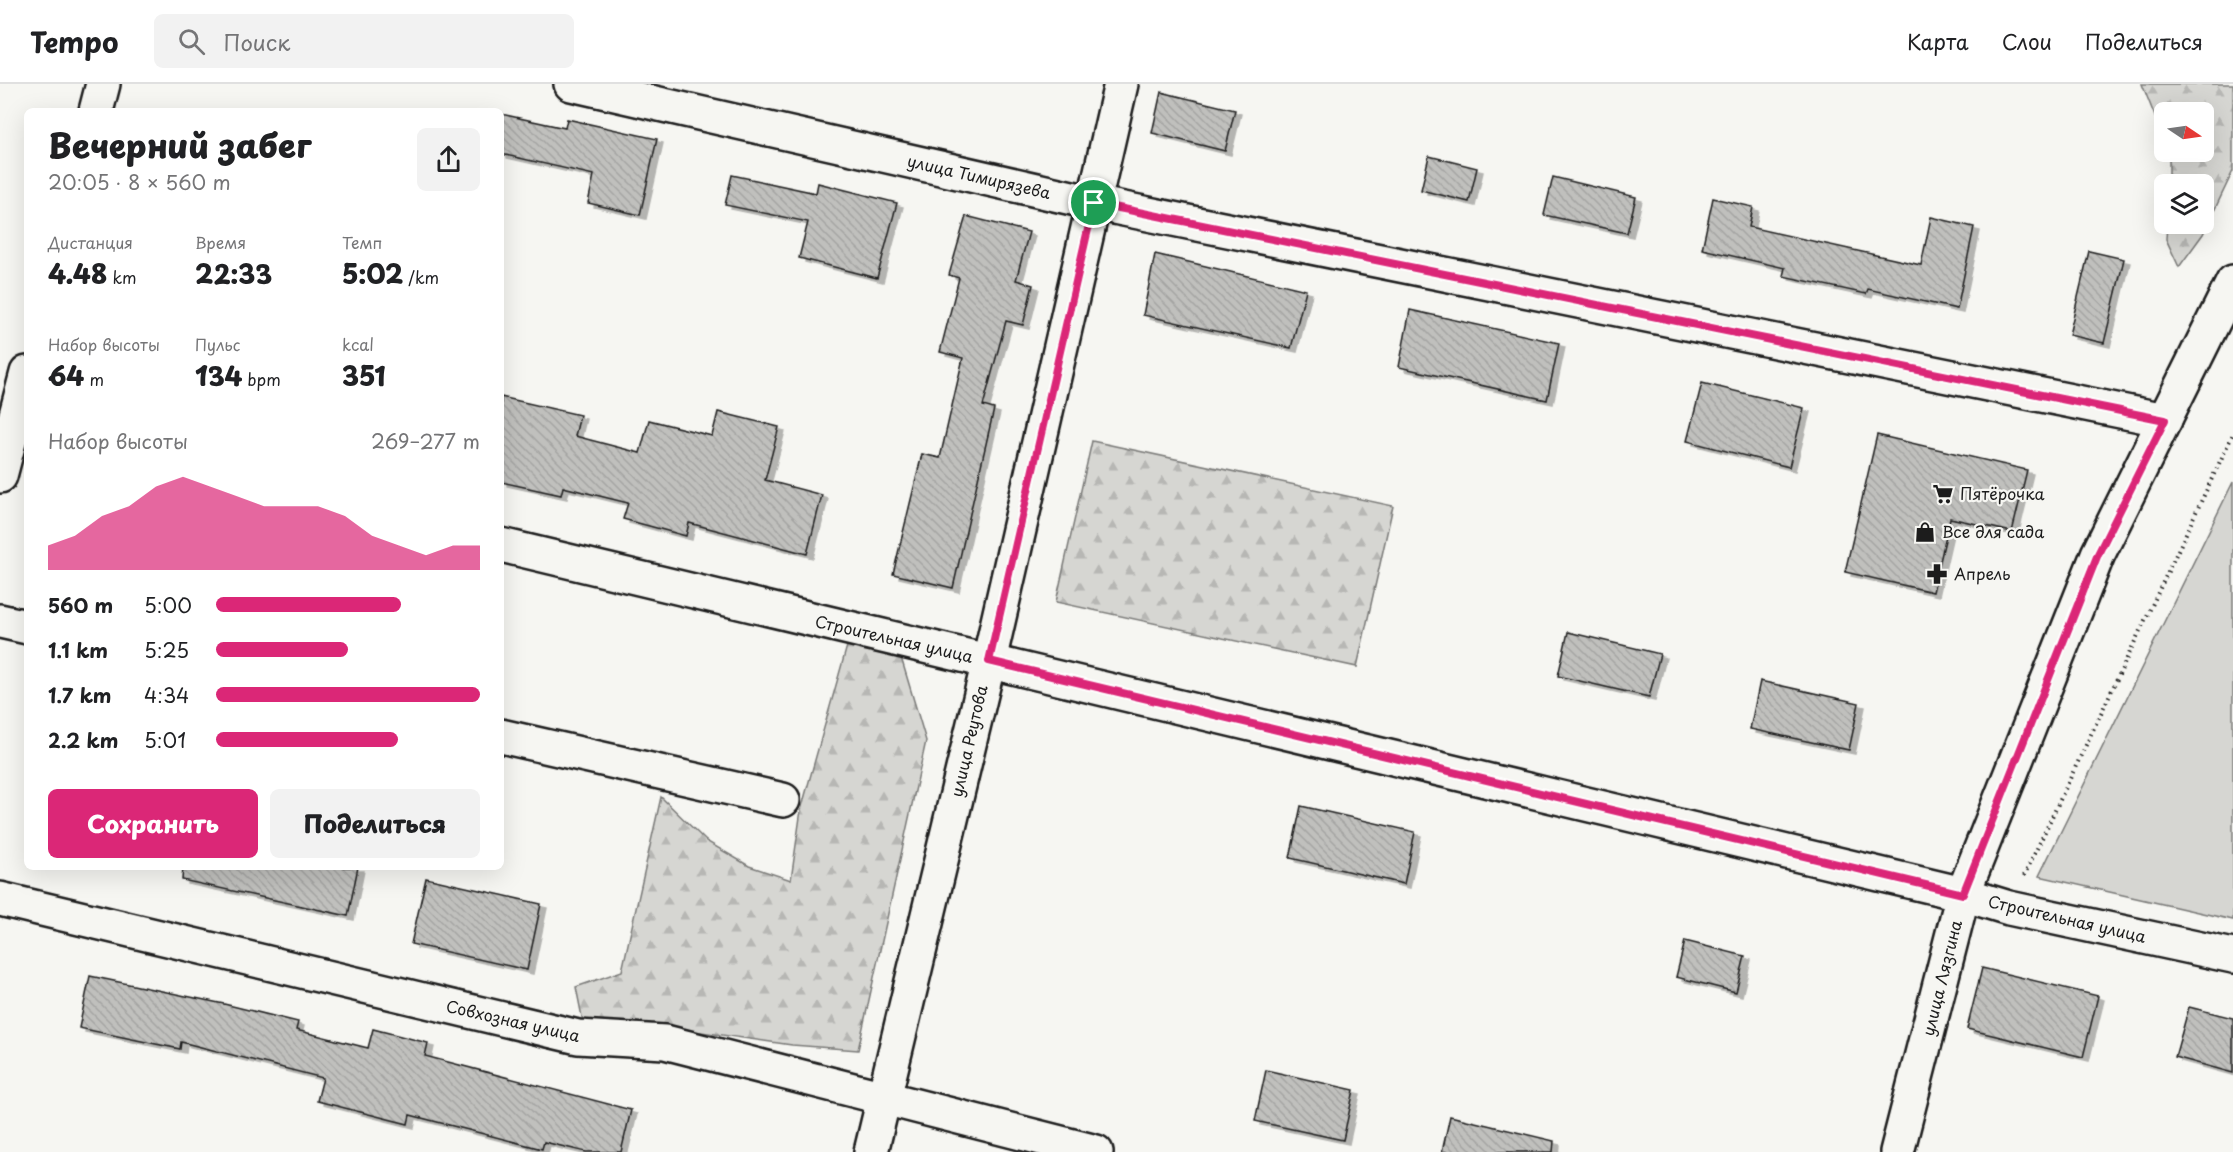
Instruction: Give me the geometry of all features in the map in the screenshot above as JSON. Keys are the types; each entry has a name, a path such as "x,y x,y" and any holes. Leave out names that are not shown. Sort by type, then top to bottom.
{"street":[{"path":"97,108 103,84"},
{"name":"улица Тимирязева","path":"571,84 1094,203 2165,420"},
{"name":"улица Реутова","path":"871,1152 989,661 1121,84"},
{"name":"улица Лязгина","path":"1897,1152 1963,894 2098,554 2233,282"},
{"path":"0,476 24,384"},
{"name":"Строительная улица","path":"504,546 1963,894 2009,908 2233,956"},
{"path":"0,621 24,626"},
{"path":"504,737 783,800"},
{"name":"Совхозная улица","path":"0,899 578,1037 666,1042 1096,1152"}],"path":[{"path":"2009,908 2233,434"}],"green space":[{"path":"2142,84 2233,84 2233,171 2214,211 2214,174 2169,174 2169,162 2214,162 2214,102 2154,102 2154,114"},
{"path":"2166,234 2203,234 2179,267 2166,239"},
{"path":"1092,441 1393,506 1357,667 1056,602"},
{"path":"2233,482 2233,920 2039,876"},
{"path":"847,646 900,654 926,741 858,1050 792,1045 666,1027 583,1022 576,987 622,971 661,797 706,841 749,866 791,880 801,810"}],"building":[{"path":"1161,92 1235,110 1225,151 1152,133"},
{"path":"504,115 565,128 567,119 657,139 640,215 588,203 594,175 504,155"},
{"path":"1429,156 1477,168 1469,202 1421,190"},
{"path":"732,175 816,193 818,183 897,203 877,278 799,258 808,222 725,205"},
{"path":"1553,177 1636,197 1627,233 1544,215"},
{"path":"1713,198 1753,207 1749,227 1921,265 1931,217 1974,227 1957,309 1868,289 1866,294 1783,276 1785,268 1702,249"},
{"path":"966,216 1029,232 1016,280 1033,285 1023,325 1006,321 983,406 994,409 953,588 893,574 922,454 940,458 963,358 940,352 959,278 949,275"},
{"path":"2089,251 2124,259 2104,343 2069,335"},
{"path":"1155,254 1306,290 1291,348 1143,315"},
{"path":"1410,310 1559,343 1547,400 1399,367"},
{"path":"1702,383 1804,408 1789,467 1687,441"},
{"path":"504,398 580,415 575,436 640,453 649,420 712,436 718,412 779,427 765,480 822,495 807,554 689,523 686,536 623,519 628,503 563,487 561,495 504,483"},
{"name":"Пятёрочка","path":"1877,435 2027,470 2012,532 1950,518 1933,592 1845,572"},
{"path":"1568,632 1660,654 1649,697 1558,676"},
{"path":"1760,681 1859,703 1849,750 1750,729"},
{"path":"1301,806 1415,832 1404,884 1290,858"},
{"path":"183,870 357,870 348,916 182,880"},
{"path":"426,878 541,904 527,970 411,944"},
{"path":"1685,941 1745,956 1736,992 1676,977"},
{"path":"1982,968 2098,996 2083,1057 1967,1029"},
{"path":"90,976 298,1022 296,1030 368,1048 373,1029 428,1043 425,1056 631,1110 621,1152 586,1152 544,1142 542,1149 410,1115 408,1124 317,1101 323,1078 181,1042 180,1049 79,1028"},
{"path":"2189,1007 2233,1018 2233,1073 2175,1057"},
{"path":"1266,1070 1354,1090 1343,1140 1255,1121"},
{"path":"1450,1116 1554,1141 1553,1152 1442,1152"}],"place":[{"name":"Пятёрочка","path":"1943,494"},
{"name":"Все для сада","path":"1925,532"},
{"name":"Апрель","path":"1937,574"}],"route":[{"path":"1094,203 2165,420 2098,554 1963,894 989,661 1094,203"}]}
